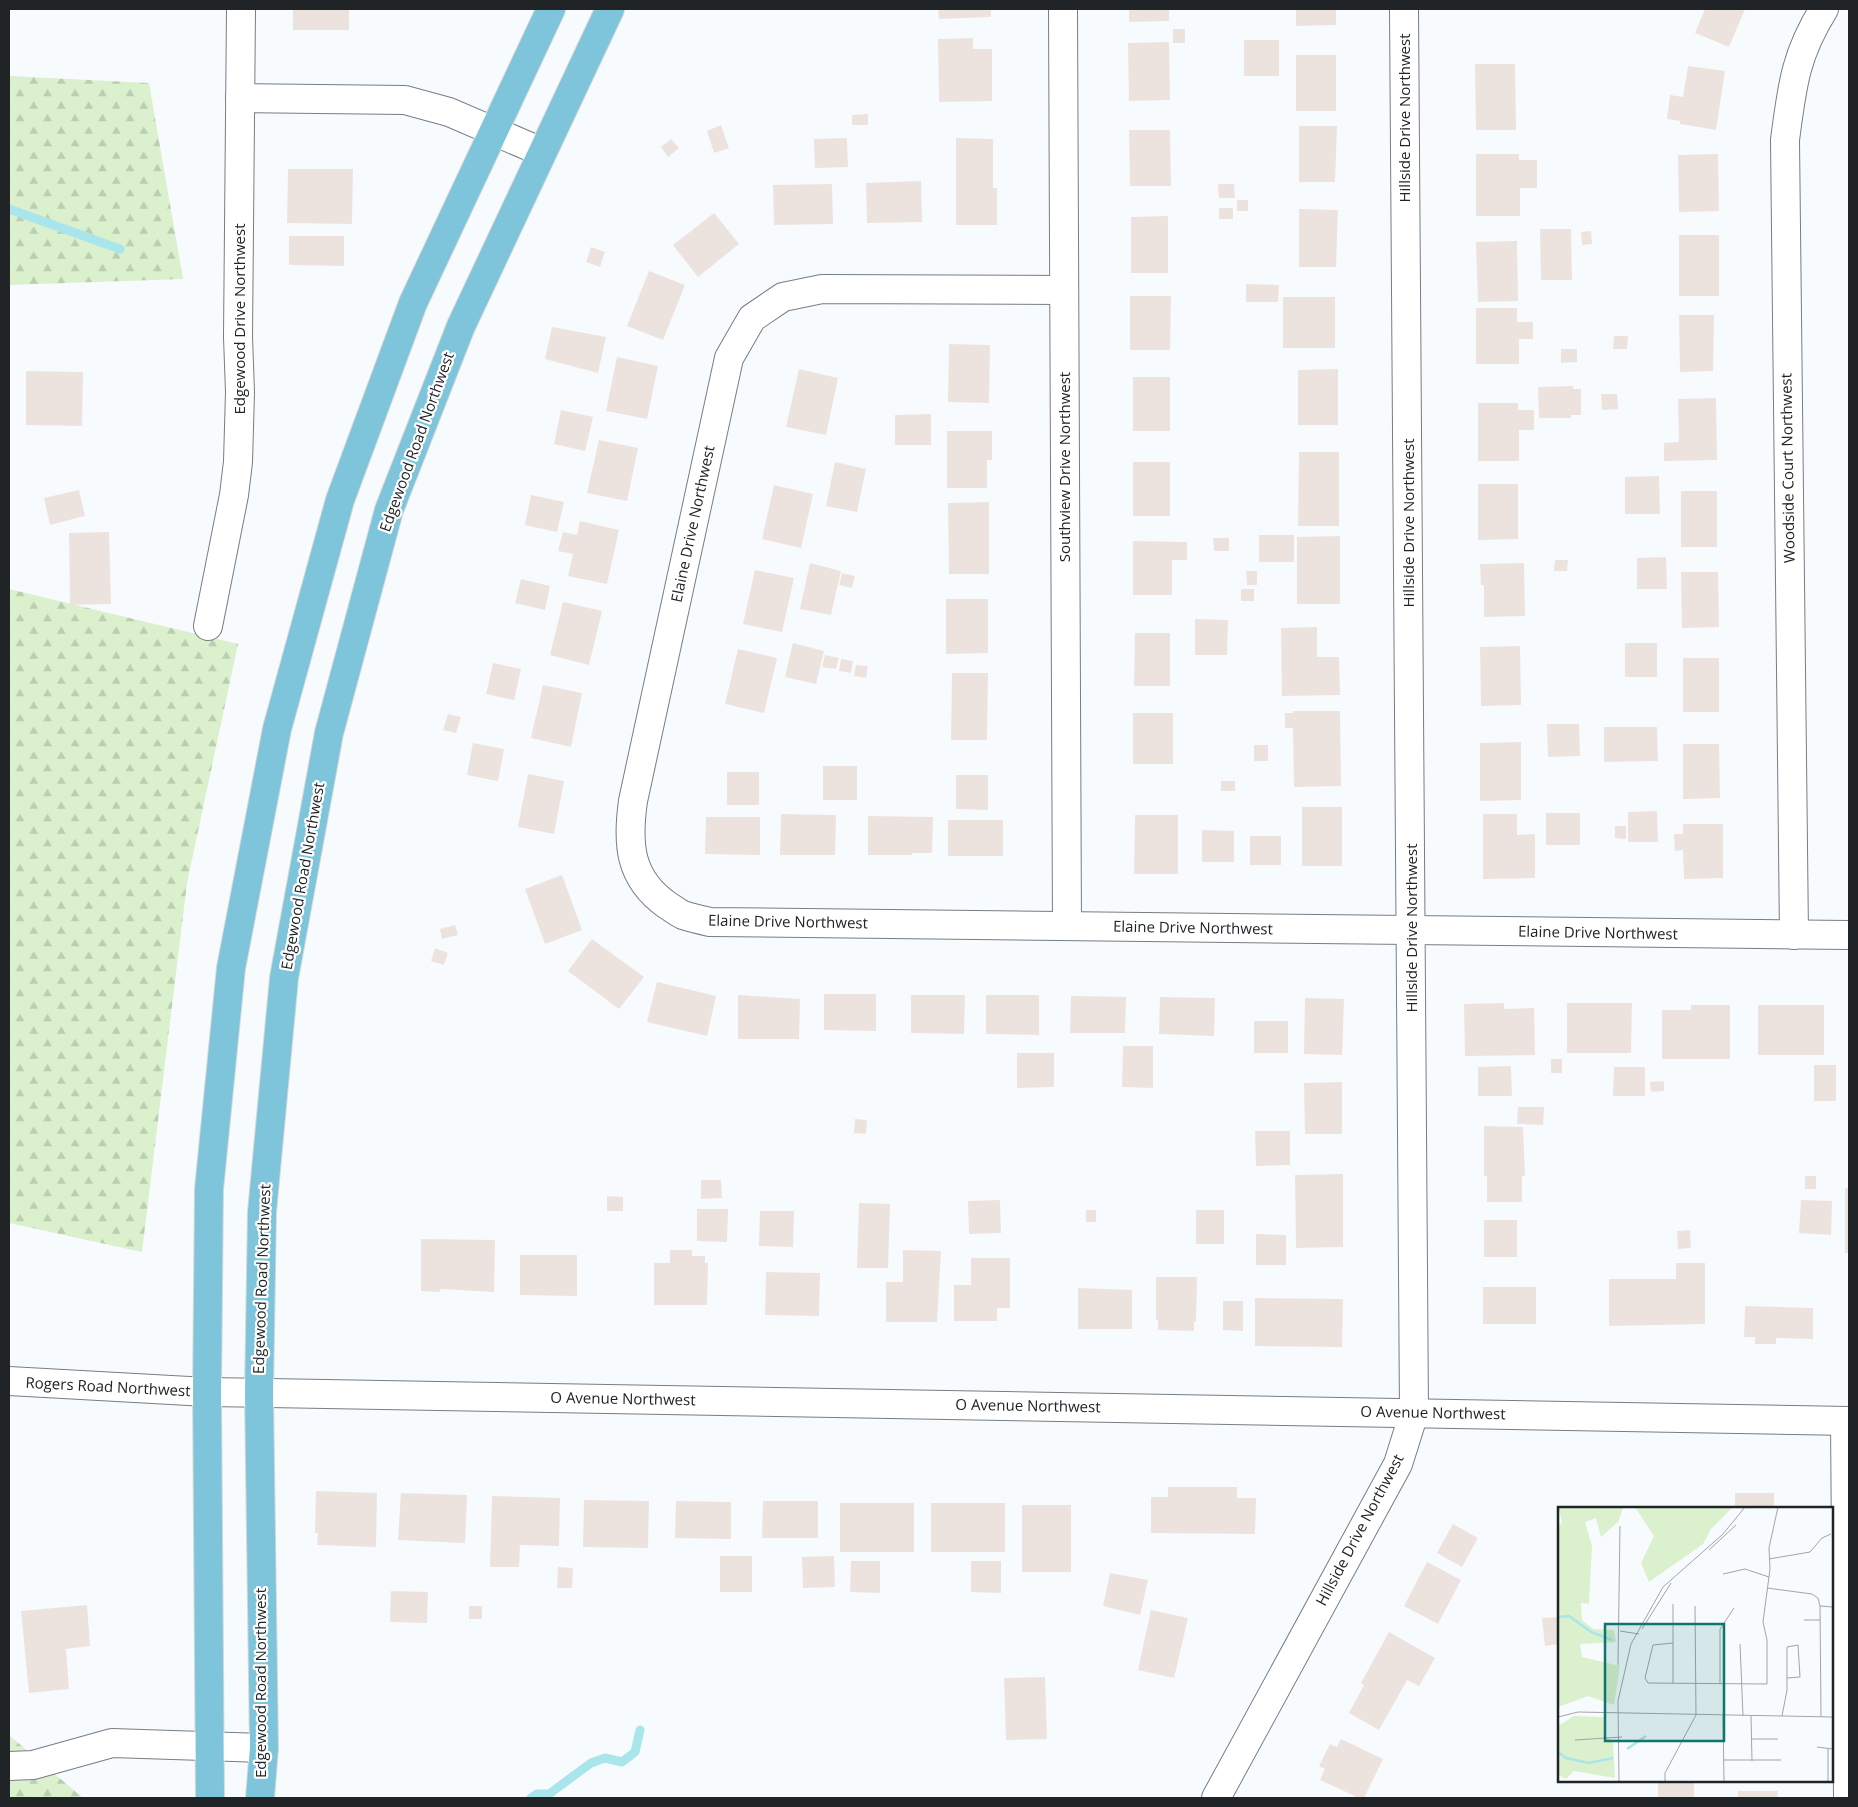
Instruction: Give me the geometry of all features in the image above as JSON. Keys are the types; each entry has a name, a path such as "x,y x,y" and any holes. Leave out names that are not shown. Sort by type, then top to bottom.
{"main road":[{"path":"210,1798 207,1392 209,1189 231,968 277,729 344,491 413,303 550,9"},
{"name":"Edgewood Road Northwest","path":"260,1798 264,1748 259,1393 262,1212 284,978 329,734 389,510 461,326 610,9"}],"street":[{"name":"Edgewood Drive Northwest","path":"208,626 234,495 238,462 240,392 238,337 241,9"},
{"name":"Southview Drive Northwest","path":"1063,9 1067,926"},
{"name":"Hillside Drive Northwest","path":"1216,1798 1398,1464 1414,1413 1404,9"},
{"name":"Woodside Court Northwest","path":"1794,935 1785,140 1793,76 1809,33 1824,9"},
{"path":"240,98 405,100 449,112 493,133 542,152"},
{"name":"Elaine Drive Northwest","path":"1064,290 822,289 783,297 752,318 729,358 633,801 629,830 632,854 640,879 657,897 682,915 710,922 1849,936"},
{"name":"Rogers Road Northwest","path":"9,1381 207,1392"},
{"name":"O Avenue Northwest","path":"207,1392 1847,1421"},
{"path":"1847,1421 1848,1798"},
{"path":"9,1766 33,1764 112,1743 264,1748"}],"green space":[{"path":"9,76 149,83 183,279 9,285"},
{"path":"9,589 238,644 187,883 142,1252 9,1223"},
{"path":"9,1735 83,1798 9,1798"}],"building":[{"path":"293,9 349,9 349,30 293,30"},
{"path":"938,9 991,9 991,17 939,19"},
{"path":"1129,9 1169,9 1169,21 1129,22"},
{"path":"1296,9 1336,9 1336,25 1296,26"},
{"path":"1705,9 1745,9 1729,47 1695,33"},
{"path":"1173,29 1185,29 1185,43 1173,43"},
{"path":"973,38 973,49 992,49 992,101 939,102 938,39"},
{"path":"1244,40 1279,40 1279,76 1244,76"},
{"path":"1169,42 1170,100 1129,101 1128,43"},
{"path":"1296,55 1336,55 1336,111 1296,111"},
{"path":"1475,64 1515,64 1516,130 1476,130"},
{"path":"1688,66 1725,71 1716,130 1680,124 1680,121 1667,119 1670,95 1683,97"},
{"path":"868,114 868,125 852,125 852,115"},
{"path":"721,125 729,148 714,153 707,131"},
{"path":"1299,126 1337,126 1335,182 1299,182"},
{"path":"1129,130 1170,130 1171,186 1130,186"},
{"path":"847,138 848,167 815,168 814,139"},
{"path":"956,138 993,139 993,188 997,188 997,225 956,225"},
{"path":"671,139 679,148 668,157 661,147"},
{"path":"1476,154 1519,154 1519,160 1537,160 1537,188 1520,188 1520,216 1476,216"},
{"path":"1718,154 1719,211 1679,212 1678,155"},
{"path":"288,169 353,169 352,224 287,223"},
{"path":"921,181 922,222 867,223 866,183"},
{"path":"832,184 833,224 774,225 773,185"},
{"path":"1218,184 1234,184 1235,198 1219,198"},
{"path":"1237,200 1248,200 1248,211 1237,211"},
{"path":"1219,208 1233,208 1233,219 1219,219"},
{"path":"1299,209 1338,210 1336,267 1299,267"},
{"path":"714,213 739,244 698,277 673,245"},
{"path":"1168,216 1168,273 1131,273 1131,217"},
{"path":"1540,229 1571,229 1572,280 1541,280"},
{"path":"1591,231 1592,244 1582,245 1581,232"},
{"path":"1679,235 1719,235 1719,296 1679,296"},
{"path":"289,236 344,236 344,266 289,265"},
{"path":"1517,241 1518,301 1478,302 1476,242"},
{"path":"591,247 605,252 600,267 586,262"},
{"path":"649,271 685,285 663,340 627,326"},
{"path":"1246,284 1279,285 1278,302 1246,302"},
{"path":"1130,296 1171,296 1170,350 1130,350"},
{"path":"1283,297 1335,297 1335,348 1283,348"},
{"path":"1476,308 1517,308 1517,322 1533,322 1533,339 1519,339 1519,364 1476,364"},
{"path":"1679,315 1714,315 1713,371 1680,372"},
{"path":"552,327 606,337 598,373 545,359"},
{"path":"1614,336 1628,336 1627,349 1613,349"},
{"path":"949,344 990,345 989,403 948,402"},
{"path":"1561,349 1577,349 1577,362 1561,363"},
{"path":"617,357 658,366 647,419 606,411"},
{"path":"799,369 838,378 826,435 786,427"},
{"path":"1338,369 1338,425 1298,425 1298,370"},
{"path":"26,371 83,372 82,426 26,425"},
{"path":"1133,377 1170,377 1170,431 1133,431"},
{"path":"1573,386 1573,389 1581,389 1581,415 1571,415 1571,418 1539,418 1538,387"},
{"path":"1601,394 1617,394 1618,409 1602,410"},
{"path":"1716,398 1717,460 1664,461 1664,443 1679,442 1678,399"},
{"path":"1478,403 1518,403 1518,410 1534,410 1534,430 1519,430 1519,461 1478,461"},
{"path":"561,410 593,417 585,451 554,444"},
{"path":"931,414 931,445 895,445 895,415"},
{"path":"947,431 992,431 992,460 987,460 987,488 947,488"},
{"path":"599,440 638,448 627,501 587,493"},
{"path":"1299,452 1339,452 1339,526 1298,526"},
{"path":"835,462 866,469 857,512 826,506"},
{"path":"1133,462 1170,462 1170,516 1133,516"},
{"path":"1659,476 1660,514 1625,514 1625,477"},
{"path":"1478,484 1518,484 1518,539 1478,540"},
{"path":"774,485 813,494 801,548 762,539"},
{"path":"79,490 85,516 50,525 44,498"},
{"path":"1681,491 1717,491 1717,547 1681,547"},
{"path":"531,495 564,502 557,532 525,525"},
{"path":"989,502 989,574 949,574 948,503"},
{"path":"580,521 619,530 607,584 568,576 573,554 558,551 563,532 577,535"},
{"path":"109,532 111,604 70,605 69,533"},
{"path":"1259,535 1294,535 1294,562 1259,562"},
{"path":"1340,536 1340,604 1297,604 1297,537"},
{"path":"1213,538 1229,538 1229,551 1214,551"},
{"path":"1133,541 1187,542 1187,560 1172,560 1172,595 1133,595"},
{"path":"1666,557 1667,589 1637,589 1637,558"},
{"path":"1555,560 1568,560 1567,571 1554,571"},
{"path":"810,563 841,571 831,615 800,609"},
{"path":"1524,563 1525,616 1484,617 1484,585 1481,585 1480,564"},
{"path":"755,570 794,578 782,632 743,624"},
{"path":"1246,571 1257,571 1257,585 1247,585"},
{"path":"1681,572 1718,572 1719,627 1682,628"},
{"path":"842,573 855,576 852,588 839,585"},
{"path":"521,579 550,586 545,610 515,603"},
{"path":"1241,589 1254,589 1254,601 1241,601"},
{"path":"946,599 988,599 988,653 946,654"},
{"path":"563,602 602,611 589,665 550,655"},
{"path":"1195,619 1228,620 1227,655 1195,655"},
{"path":"1317,627 1317,657 1339,657 1340,695 1282,696 1281,628"},
{"path":"1135,633 1170,633 1170,686 1134,686"},
{"path":"793,643 824,651 816,684 785,677"},
{"path":"1625,643 1657,643 1657,677 1625,677"},
{"path":"1520,646 1521,705 1481,706 1480,647"},
{"path":"738,649 777,658 764,713 725,704"},
{"path":"825,655 839,658 836,669 822,667"},
{"path":"1683,658 1719,658 1719,712 1683,712"},
{"path":"841,659 853,661 851,673 839,671"},
{"path":"493,663 521,669 514,700 486,694"},
{"path":"856,665 868,666 866,678 854,676"},
{"path":"952,673 988,673 987,740 951,740"},
{"path":"543,685 582,693 571,747 531,738"},
{"path":"1293,711 1340,711 1341,786 1294,787 1293,728 1285,728 1285,713 1293,713"},
{"path":"1133,713 1173,713 1173,764 1133,764"},
{"path":"448,714 461,717 456,733 443,730"},
{"path":"1547,724 1579,724 1580,756 1548,757"},
{"path":"1604,727 1657,727 1658,761 1604,762"},
{"path":"1521,742 1521,800 1480,801 1480,743"},
{"path":"473,743 504,749 498,781 467,775"},
{"path":"1683,744 1719,744 1720,798 1683,799"},
{"path":"1254,745 1268,745 1268,761 1254,761"},
{"path":"823,766 857,766 857,800 823,800"},
{"path":"727,772 759,772 759,805 727,805"},
{"path":"528,774 564,781 554,834 518,827"},
{"path":"956,775 988,775 988,810 956,809"},
{"path":"1221,781 1235,781 1235,791 1221,791"},
{"path":"1302,807 1342,807 1342,866 1302,866"},
{"path":"1657,811 1658,842 1628,842 1628,812"},
{"path":"1546,813 1580,813 1580,845 1546,845"},
{"path":"781,814 836,815 835,855 780,855"},
{"path":"1483,814 1517,814 1517,835 1535,834 1535,878 1483,879"},
{"path":"1135,815 1178,815 1178,874 1134,874"},
{"path":"868,816 933,817 932,853 868,855"},
{"path":"706,817 760,817 760,855 705,854"},
{"path":"948,820 1003,820 1003,856 948,856"},
{"path":"1683,824 1723,824 1723,878 1684,879 1683,850 1675,851 1674,834 1683,834"},
{"path":"1615,826 1626,826 1626,839 1615,838"},
{"path":"1202,830 1234,831 1234,862 1202,862"},
{"path":"1250,836 1281,836 1281,865 1250,865"},
{"path":"562,875 582,930 545,944 525,889"},
{"path":"455,925 458,935 442,939 440,929"},
{"path":"592,939 644,977 619,1009 568,971"},
{"path":"435,948 448,953 444,965 431,961"},
{"path":"657,982 716,996 707,1036 647,1022"},
{"path":"824,994 876,994 876,1031 824,1030"},
{"path":"738,995 800,999 799,1039 738,1039"},
{"path":"911,995 965,995 964,1034 911,1033"},
{"path":"986,995 1039,995 1039,1035 986,1034"},
{"path":"1071,996 1126,997 1125,1033 1070,1033"},
{"path":"1160,997 1215,998 1214,1036 1159,1034"},
{"path":"1305,998 1344,999 1342,1055 1304,1054"},
{"path":"1504,1003 1504,1009 1534,1008 1535,1055 1465,1056 1464,1004"},
{"path":"1567,1003 1632,1003 1631,1053 1567,1053"},
{"path":"1691,1005 1730,1005 1730,1059 1662,1059 1662,1010 1691,1010"},
{"path":"1758,1005 1824,1005 1824,1055 1758,1055"},
{"path":"1254,1021 1288,1021 1288,1053 1254,1053"},
{"path":"1123,1046 1153,1046 1153,1088 1122,1087"},
{"path":"1017,1053 1054,1053 1054,1087 1017,1088"},
{"path":"1551,1059 1562,1059 1562,1073 1551,1073"},
{"path":"1814,1065 1836,1065 1836,1101 1814,1101"},
{"path":"1511,1066 1512,1096 1478,1096 1478,1067"},
{"path":"1614,1067 1645,1067 1645,1096 1613,1096"},
{"path":"1664,1081 1664,1091 1651,1092 1650,1082"},
{"path":"1342,1082 1342,1134 1305,1134 1304,1083"},
{"path":"1518,1107 1544,1107 1543,1125 1517,1124"},
{"path":"855,1119 867,1120 866,1134 854,1133"},
{"path":"1484,1126 1523,1127 1525,1176 1522,1176 1522,1202 1487,1202 1487,1176 1484,1176"},
{"path":"1255,1131 1290,1131 1290,1165 1256,1166"},
{"path":"1343,1174 1343,1247 1296,1248 1295,1175"},
{"path":"1805,1176 1816,1176 1816,1189 1805,1189"},
{"path":"701,1180 721,1180 722,1198 701,1199"},
{"path":"1845,1188 1849,1188 1849,1253 1845,1253"},
{"path":"607,1196 623,1197 623,1211 607,1211"},
{"path":"1000,1200 1001,1233 969,1234 968,1201"},
{"path":"1801,1200 1832,1201 1831,1235 1799,1233"},
{"path":"859,1203 890,1204 888,1268 857,1268"},
{"path":"697,1209 728,1209 727,1242 697,1241"},
{"path":"1086,1210 1096,1210 1096,1222 1086,1222"},
{"path":"1196,1210 1224,1210 1224,1244 1196,1244"},
{"path":"760,1211 794,1211 793,1247 759,1246"},
{"path":"1484,1220 1517,1220 1517,1257 1484,1257"},
{"path":"1690,1230 1691,1248 1678,1249 1677,1231"},
{"path":"1256,1234 1286,1235 1286,1265 1256,1265"},
{"path":"421,1239 495,1240 494,1292 440,1289 440,1292 421,1291"},
{"path":"670,1250 692,1250 692,1256 705,1256 705,1263 708,1263 707,1305 654,1305 654,1263 670,1263"},
{"path":"903,1250 941,1251 937,1322 886,1322 886,1282 903,1282"},
{"path":"520,1255 577,1255 577,1296 520,1295"},
{"path":"971,1258 1010,1258 1010,1308 997,1308 997,1321 954,1321 954,1285 971,1285"},
{"path":"1676,1263 1705,1263 1705,1324 1609,1326 1609,1279 1676,1279"},
{"path":"766,1272 820,1273 819,1316 765,1315"},
{"path":"1156,1277 1197,1277 1194,1331 1158,1330 1158,1320 1156,1320"},
{"path":"1483,1287 1536,1287 1536,1324 1483,1324"},
{"path":"1078,1288 1132,1290 1132,1329 1078,1329"},
{"path":"1255,1298 1343,1299 1342,1347 1255,1346"},
{"path":"1223,1301 1243,1301 1243,1331 1223,1330"},
{"path":"1745,1306 1813,1308 1813,1339 1776,1338 1776,1344 1755,1344 1755,1337 1744,1337"},
{"path":"1168,1487 1237,1487 1237,1498 1256,1498 1255,1534 1151,1533 1151,1497 1168,1497"},
{"path":"316,1491 377,1493 376,1547 317,1545 318,1533 315,1533"},
{"path":"401,1493 467,1495 465,1543 398,1540"},
{"path":"1735,1493 1774,1493 1774,1507 1735,1507"},
{"path":"492,1496 560,1498 559,1546 520,1545 519,1567 490,1567"},
{"path":"584,1500 649,1501 648,1548 583,1547"},
{"path":"676,1501 731,1502 731,1539 675,1538"},
{"path":"763,1501 818,1501 818,1538 762,1538"},
{"path":"840,1503 914,1503 914,1552 840,1552"},
{"path":"931,1503 1005,1503 1005,1552 931,1552"},
{"path":"1022,1505 1071,1505 1071,1572 1022,1572"},
{"path":"1453,1524 1478,1538 1462,1567 1437,1553"},
{"path":"720,1556 752,1556 752,1592 720,1592"},
{"path":"834,1556 835,1587 803,1588 802,1557"},
{"path":"851,1561 880,1561 880,1593 850,1592"},
{"path":"971,1561 1001,1561 1001,1593 971,1592"},
{"path":"1427,1562 1461,1580 1438,1624 1404,1606"},
{"path":"558,1567 573,1568 572,1588 557,1588"},
{"path":"1110,1573 1148,1580 1140,1615 1103,1606"},
{"path":"391,1591 428,1592 427,1623 390,1622"},
{"path":"87,1605 90,1646 66,1649 69,1689 29,1693 21,1611"},
{"path":"469,1606 482,1606 482,1619 469,1619"},
{"path":"1151,1610 1188,1618 1174,1678 1138,1670"},
{"path":"1558,1617 1558,1644 1545,1646 1542,1618"},
{"path":"1389,1632 1435,1658 1419,1686 1407,1680 1379,1730 1349,1713 1364,1685 1361,1683"},
{"path":"1045,1677 1047,1739 1006,1740 1004,1678"},
{"path":"1341,1739 1383,1759 1364,1798 1359,1798 1320,1780 1325,1769 1319,1766 1330,1744 1337,1747"},
{"path":"1658,1782 1694,1782 1694,1798 1658,1798"},
{"path":"1738,1791 1778,1791 1777,1798 1738,1798"}],"waterway":[{"path":"9,209 120,249"},
{"path":"531,1798 537,1794 549,1794 591,1763 605,1758 622,1762 635,1752 640,1730"}]}
